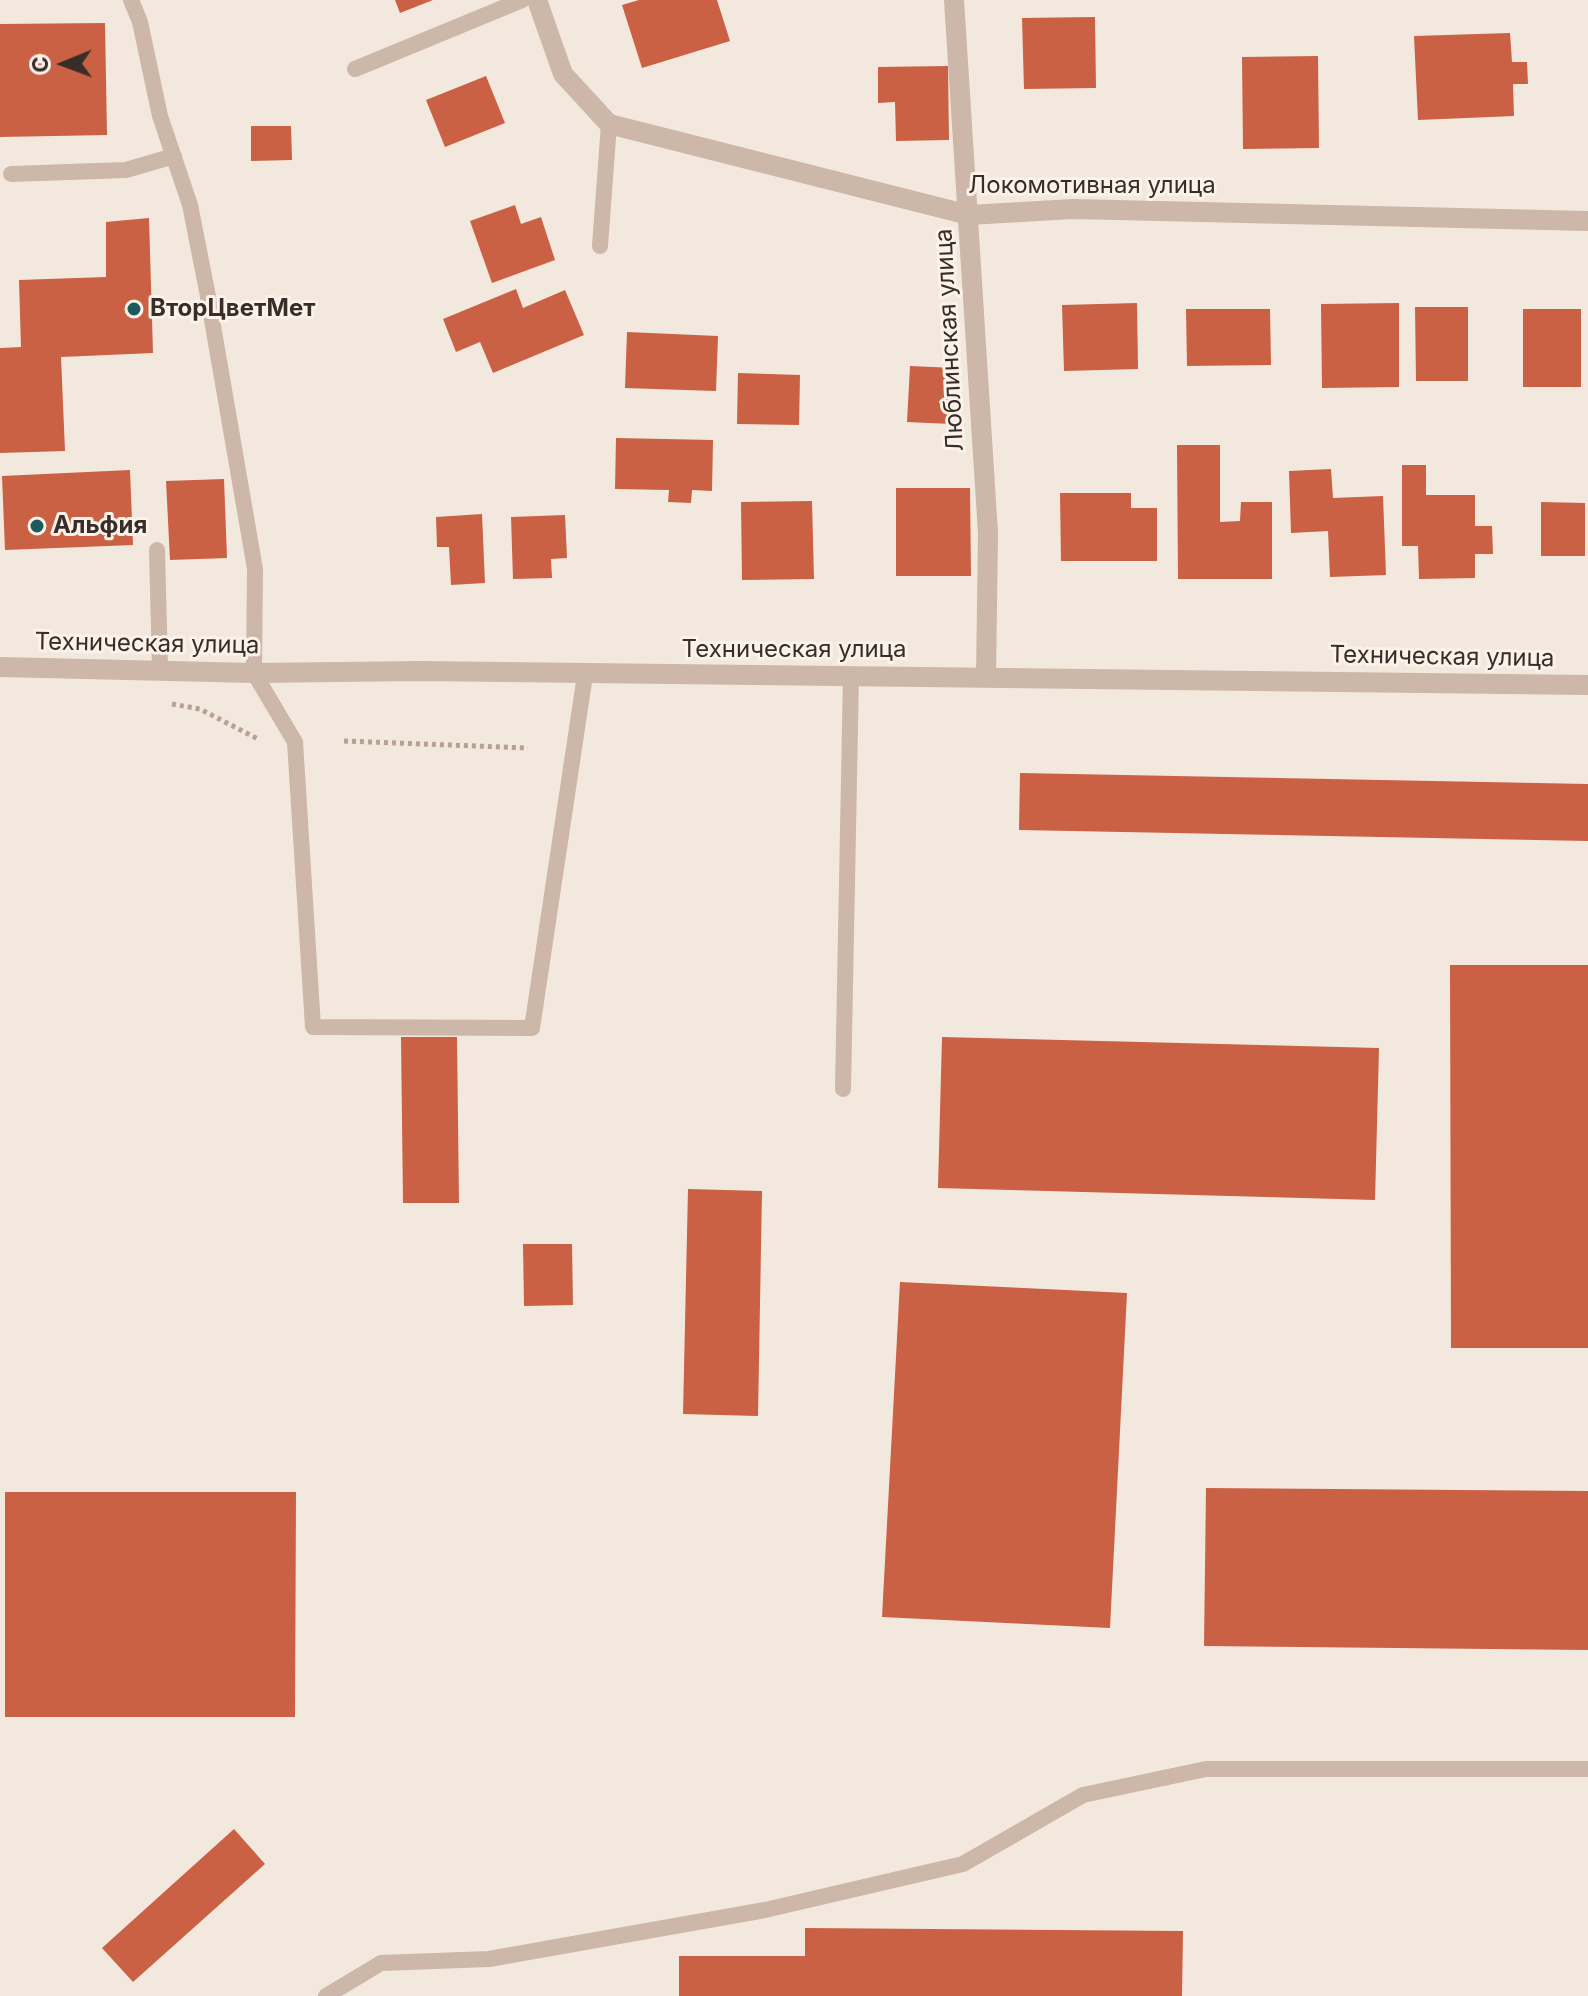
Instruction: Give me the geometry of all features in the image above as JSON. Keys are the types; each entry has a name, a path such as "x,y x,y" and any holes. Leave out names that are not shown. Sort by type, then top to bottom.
{"street":[{"path":"537,0 563,74 609,124"},
{"name":"Люблинская улица","path":"954,0 988,533 986,677"},
{"name":"Локомотивная улица","path":"609,124 969,215 1073,209 1588,221"},
{"name":"Техническая улица","path":"0,667 160,668 254,673 421,671 1588,685"}],"lane":[{"path":"131,0 140,22 160,116 190,205 255,569 254,673 295,742 313,1027 532,1028 585,675"},
{"path":"355,69 522,0"},
{"path":"600,246 609,124"},
{"path":"11,174 126,170 174,156"},
{"path":"157,550 160,668"},
{"path":"843,1089 851,675"},
{"path":"326,1996 381,1963 489,1959 765,1910 963,1864 1083,1795 1206,1769 1588,1769"}],"path":[{"path":"170,704 200,709 266,743"},
{"path":"344,741 528,748"}],"building":[{"path":"395,0 433,0 400,13"},
{"path":"639,0 717,0 730,41 642,68 622,5"},
{"path":"1095,17 1096,88 1024,89 1022,18"},
{"path":"105,23 107,135 0,137 0,24"},
{"path":"1510,33 1512,62 1527,62 1528,84 1513,84 1514,116 1418,120 1414,36"},
{"path":"1318,56 1319,148 1243,149 1242,57"},
{"path":"948,66 949,140 896,141 895,102 878,103 878,67"},
{"path":"486,76 505,123 445,147 426,100"},
{"path":"251,126 291,126 292,160 251,161"},
{"path":"515,205 521,224 541,217 555,260 492,283 470,221"},
{"path":"149,218 153,353 61,357 65,451 0,453 0,348 21,347 19,280 106,277 106,222"},
{"path":"516,289 523,308 565,290 584,335 493,373 480,342 456,352 443,319"},
{"path":"1137,303 1138,369 1064,371 1062,305"},
{"path":"1399,303 1399,387 1322,388 1321,304"},
{"path":"1415,307 1468,307 1468,381 1416,381"},
{"path":"1186,309 1270,309 1271,365 1187,366"},
{"path":"1523,309 1581,309 1581,387 1523,387"},
{"path":"627,332 718,336 716,391 625,388"},
{"path":"910,366 955,368 952,424 907,422"},
{"path":"738,373 800,375 799,425 737,424"},
{"path":"616,438 713,440 712,491 692,490 691,503 668,502 669,490 615,489"},
{"path":"1177,445 1220,445 1220,522 1240,521 1241,502 1272,502 1272,579 1178,579"},
{"path":"1402,465 1426,465 1426,495 1475,495 1475,526 1492,526 1493,554 1475,554 1475,578 1419,579 1418,546 1402,546"},
{"path":"1331,469 1333,498 1383,496 1386,575 1330,577 1328,531 1291,533 1289,471"},
{"path":"130,470 133,545 5,550 2,476"},
{"path":"224,479 227,558 170,560 166,481"},
{"path":"896,488 970,488 971,576 896,576"},
{"path":"1060,493 1131,493 1131,508 1157,508 1157,561 1061,561"},
{"path":"812,501 814,579 742,580 741,502"},
{"path":"1541,502 1585,503 1585,556 1541,556"},
{"path":"482,514 485,583 451,585 449,547 437,547 436,517"},
{"path":"565,515 567,558 551,559 552,578 513,579 511,517"},
{"path":"1020,773 1588,784 1588,841 1019,830"},
{"path":"1450,965 1588,965 1588,1348 1451,1348"},
{"path":"401,1037 457,1037 459,1203 403,1203"},
{"path":"942,1037 1379,1048 1375,1200 938,1188"},
{"path":"688,1189 762,1191 758,1416 683,1414"},
{"path":"523,1244 572,1244 573,1305 524,1306"},
{"path":"900,1282 1127,1293 1110,1628 882,1617"},
{"path":"1206,1488 1588,1491 1588,1650 1204,1646"},
{"path":"5,1492 296,1492 295,1717 5,1717"},
{"path":"234,1829 265,1864 133,1982 102,1948"},
{"path":"805,1928 1183,1931 1182,1996 679,1996 679,1956 805,1956"}],"place":[{"name":"ВторЦветМет","path":"134,309"},
{"name":"Альфия","path":"37,526"}]}
